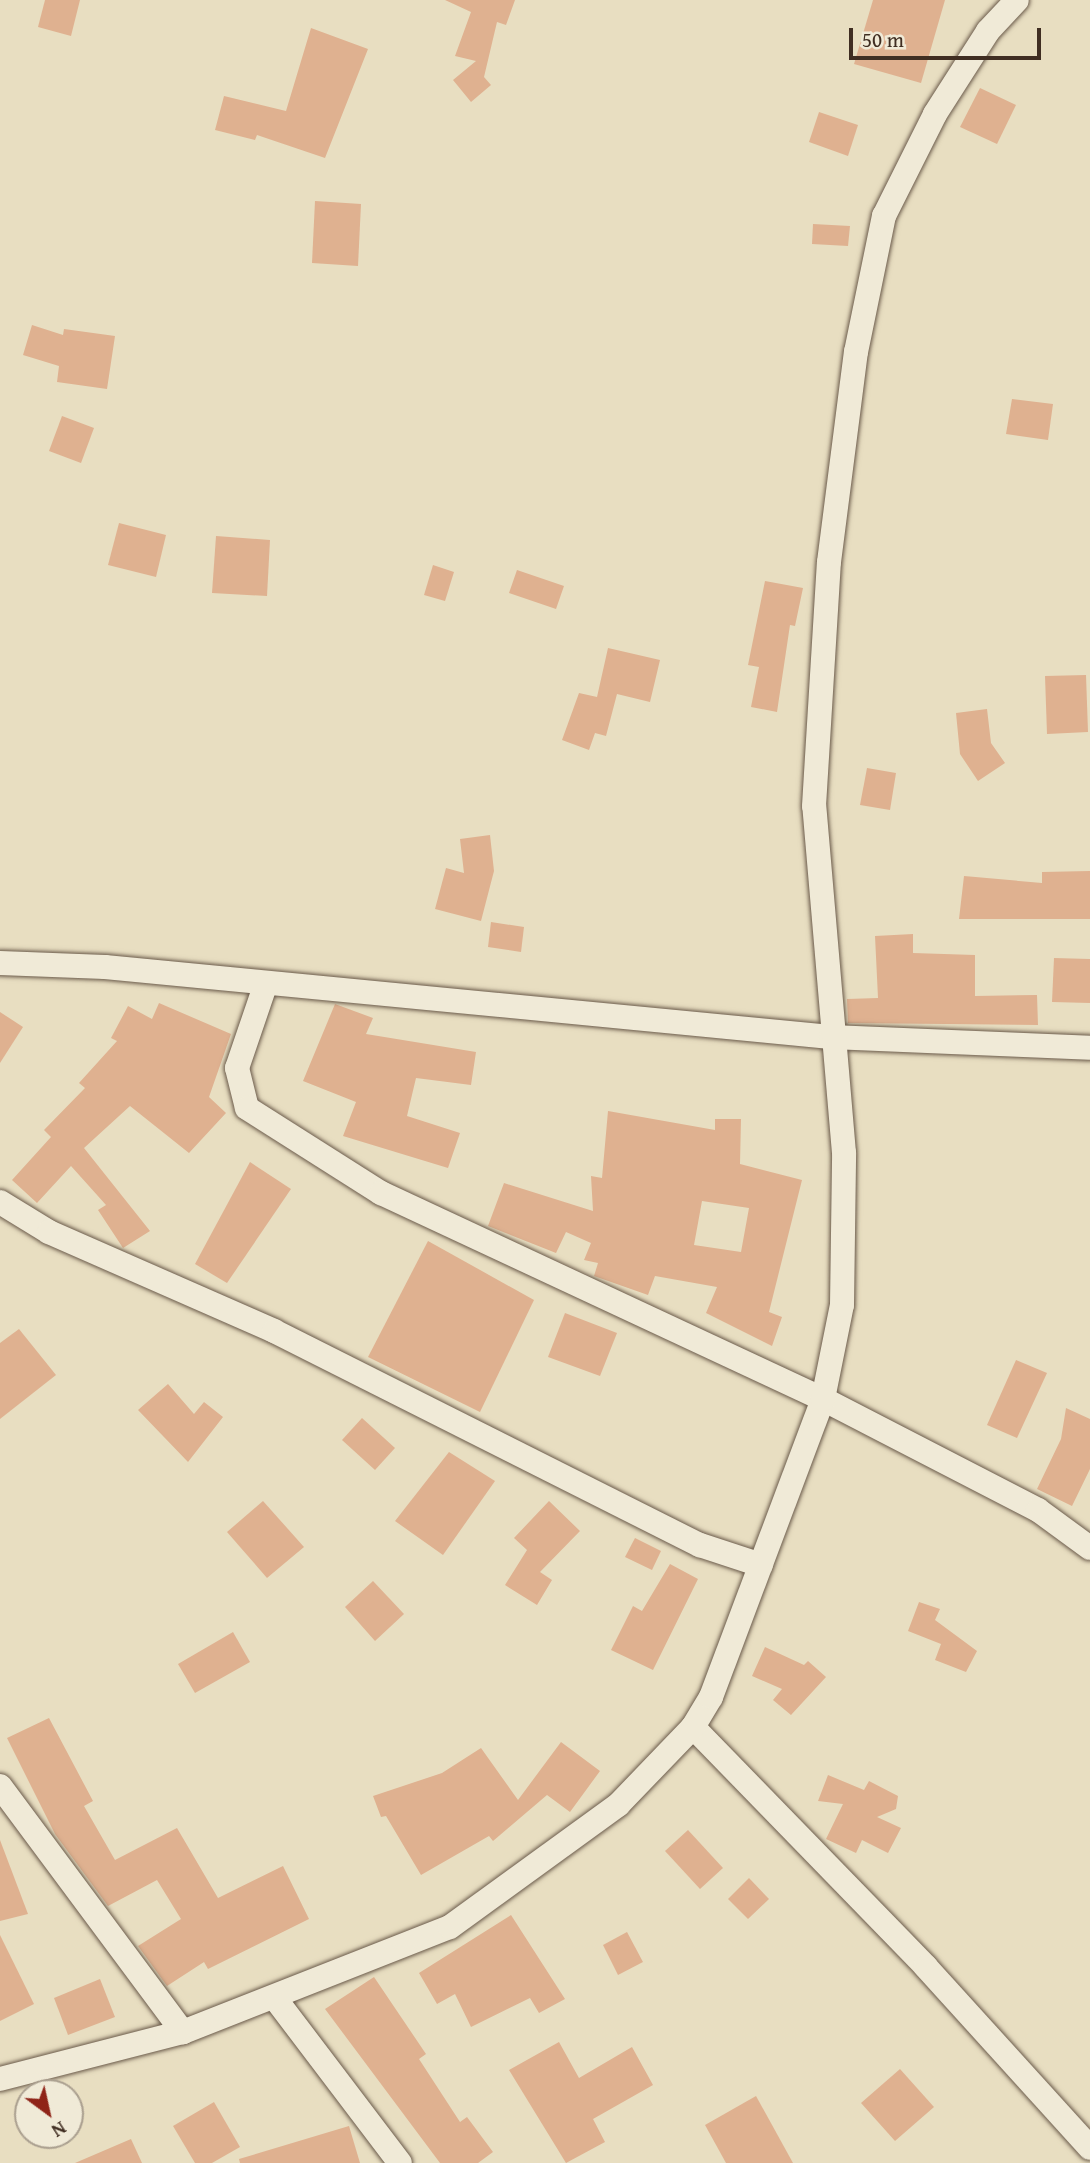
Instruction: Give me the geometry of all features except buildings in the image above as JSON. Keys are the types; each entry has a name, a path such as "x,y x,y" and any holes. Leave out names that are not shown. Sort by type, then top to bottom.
{"street":[{"path":"0,2079 183,2032 450,1927 618,1805 692,1727 730,1656 823,1399 842,1305 846,1210 814,806 829,562 856,352 884,216 935,114 988,31 1017,0"},
{"path":"0,963 266,983 831,1037 1090,1048"},
{"path":"266,983 237,1068 247,1108 381,1193 823,1399 1038,1510 1090,1548"},
{"path":"0,1202 49,1231 274,1331 700,1545 761,1565"},
{"path":"692,1727 926,1967 1090,2148"},
{"path":"0,1786 183,2032"},
{"path":"274,1997 400,2163"}]}
